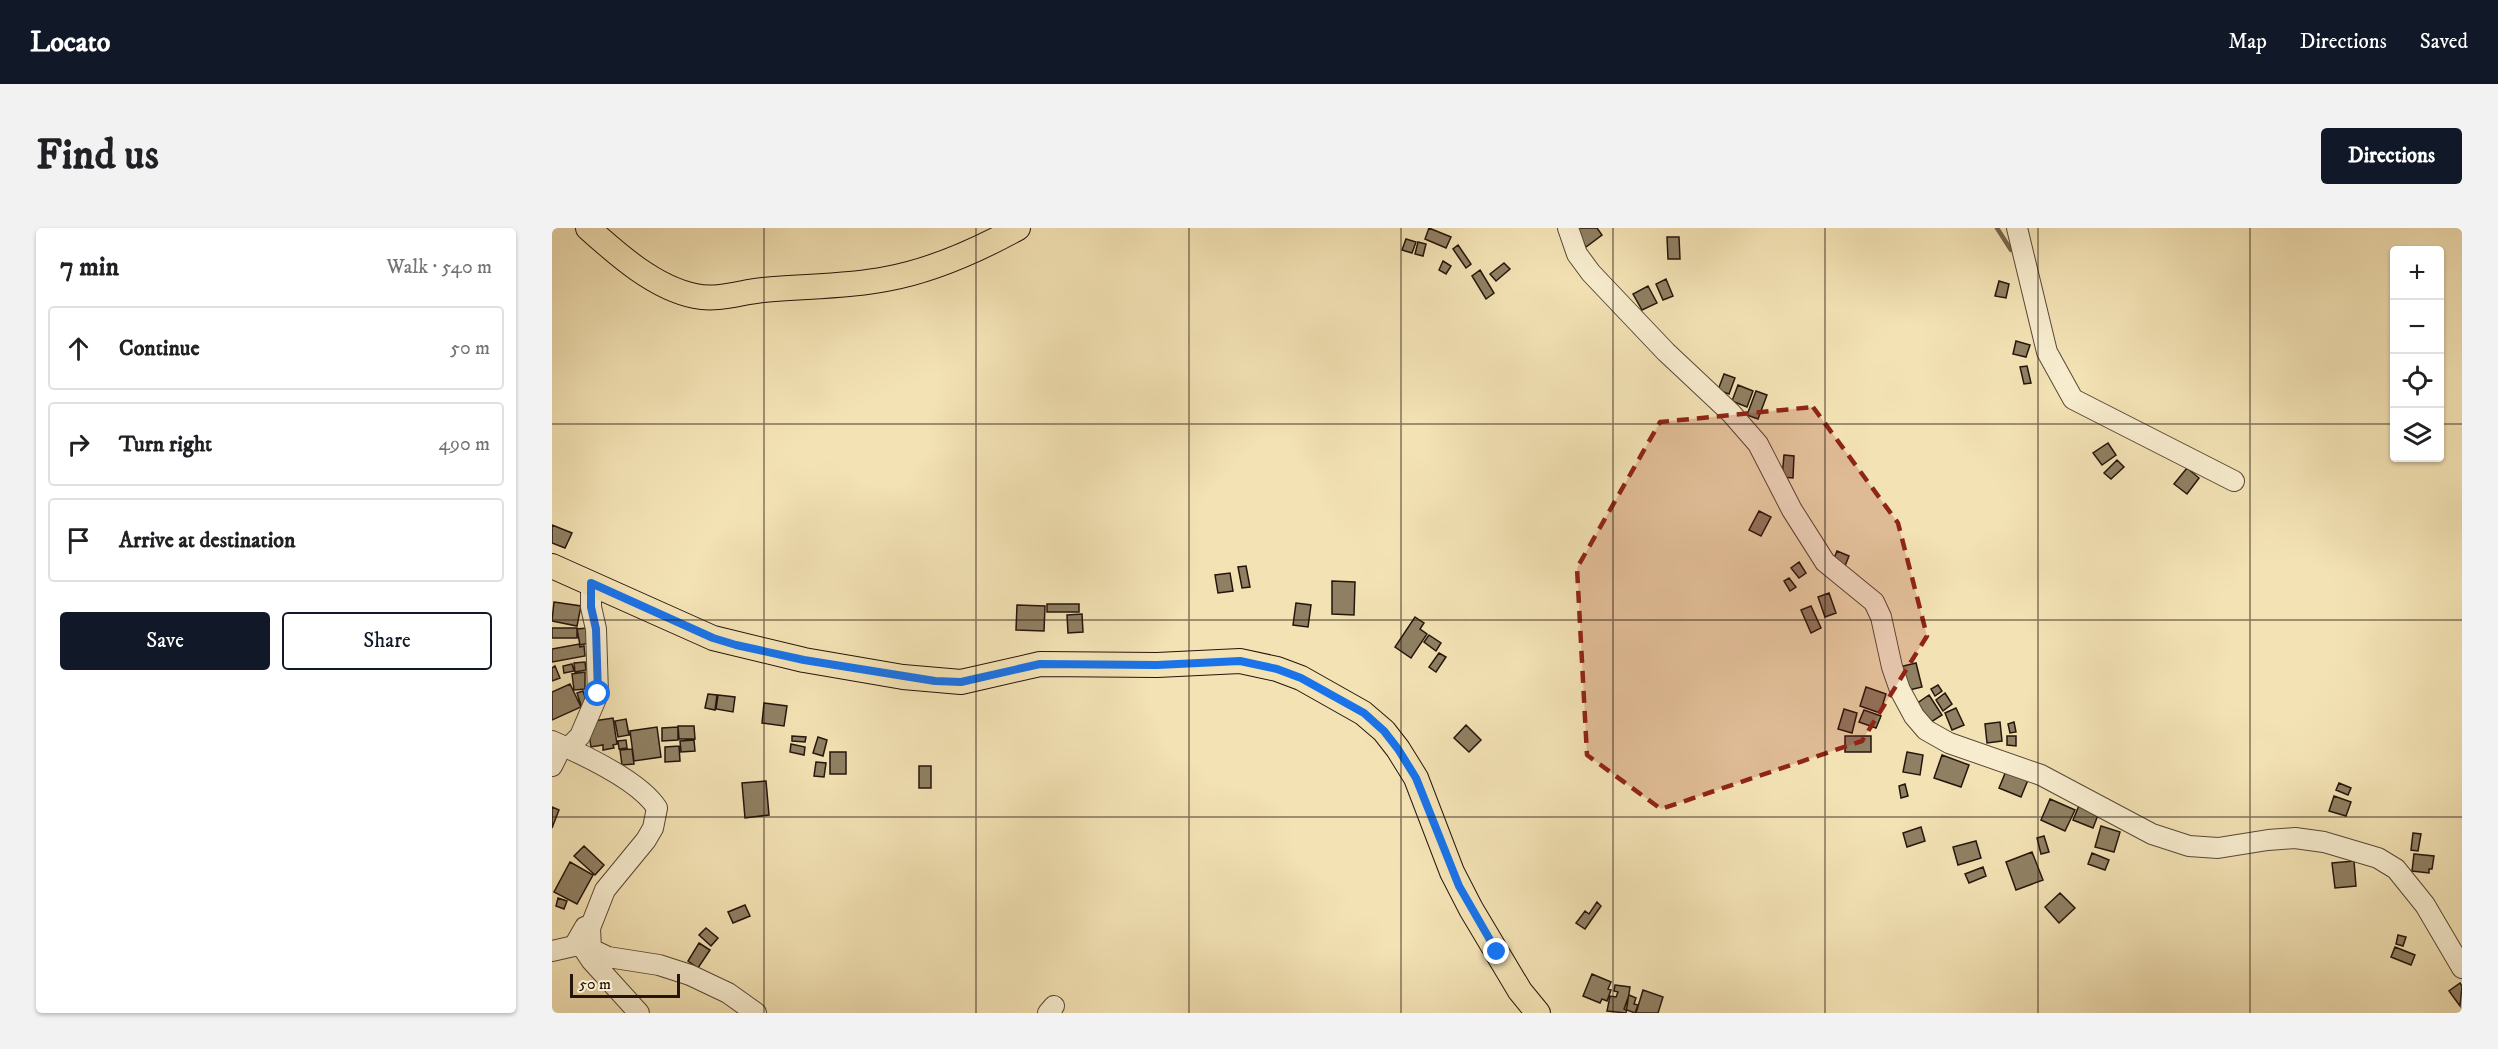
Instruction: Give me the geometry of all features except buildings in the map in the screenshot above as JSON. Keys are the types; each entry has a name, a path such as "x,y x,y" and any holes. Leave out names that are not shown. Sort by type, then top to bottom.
{"main road":[{"path":"588,228 644,273 686,293 708,297 796,286 886,279 949,260 1018,228"},
{"path":"552,566 713,638 736,645 804,660 935,681 961,682 1040,664 1157,665 1240,661 1277,669 1301,678 1364,713 1384,731 1398,749 1416,778 1459,886 1502,962 1524,997 1538,1013"}],"street":[{"path":"1569,228 1577,254 1592,273 1666,352 1731,413 1758,444 1800,525 1826,562 1874,602 1881,617 1892,667 1900,690 1914,716 1926,730 1949,743 2041,775 2152,834 2189,846 2218,848 2295,838 2324,843 2378,858 2396,868 2425,905 2462,968"},
{"path":"2017,228 2046,352 2073,399 2234,481"},
{"path":"559,744 571,745 584,729 591,705 598,694 596,629 591,607 591,583"},
{"path":"552,766 560,750 559,744"},
{"path":"552,951 574,946 579,940 609,884 646,840 655,822 657,808 654,802 626,780 559,744"},
{"path":"594,915 589,938 593,951 616,959 659,965 690,975 728,993 756,1013"},
{"path":"579,940 591,960 639,1013"}],"highlighted area":[{"path":"1813,407 1898,523 1927,636 1862,741 1661,809 1587,755 1577,568 1660,422"}],"waterway":[{"path":"1997,228 2011,250"}],"route":[{"path":"598,694 596,629 591,607 591,583 713,638 736,645 804,660 935,681 961,682 1022,667 1052,663 1157,665 1240,661 1261,664 1301,678 1364,713 1384,731 1412,770 1452,872 1497,952"}]}
